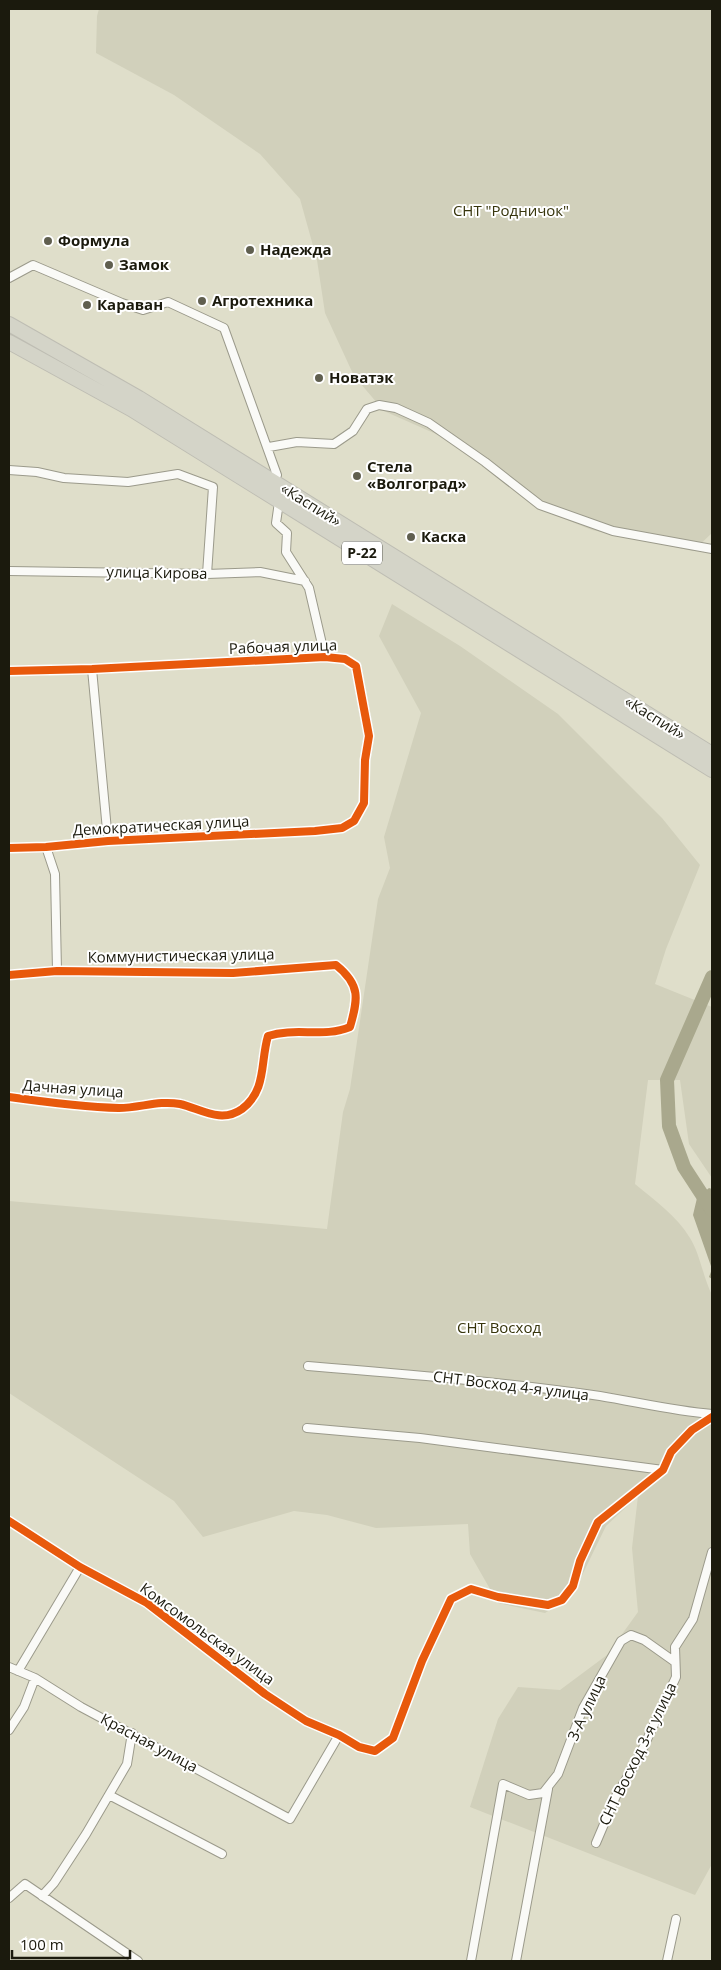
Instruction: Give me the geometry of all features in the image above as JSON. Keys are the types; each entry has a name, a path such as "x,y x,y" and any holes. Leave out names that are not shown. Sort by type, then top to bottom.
{"highway":[{"name":"«Каспий»","path":"9,324 139,398 278,481 712,754"},
{"name":"«Каспий»","path":"9,342 131,409 712,770"}],"street":[{"path":"9,278 33,265 143,310 168,302 224,328 269,447 278,481"},
{"path":"269,447 297,442 334,444 353,431 367,409 379,405 396,408 429,423 485,462 540,505 613,531 712,549"},
{"path":"9,470 37,472 64,478 128,482 178,474 213,487 207,574"},
{"path":"280,502 276,523 287,533 286,552 309,588 325,658"},
{"name":"улица Кирова","path":"9,571 207,574 260,572 305,581"},
{"name":"Рабочая улица","path":"9,671 92,670 325,658 345,659 356,666 369,736 365,760 364,803 354,821 342,828 315,831"},
{"path":"92,670 108,841"},
{"name":"Демократическая улица","path":"9,848 46,848 108,841 315,831"},
{"path":"46,848 56,874 57,971"},
{"name":"Коммунистическая улица","path":"9,975 57,971 233,973 336,965 348,974 355,986 357,1004"},
{"name":"Дачная улица","path":"9,1097 121,1108 158,1102 181,1105 208,1114 226,1116 241,1109 256,1094 263,1075 264,1048 268,1036 281,1032 338,1032 350,1027 357,1004"},
{"name":"СНТ Восход 4-я улица","path":"308,1366 433,1376 600,1396 712,1416"},
{"path":"307,1428 420,1438 663,1470 671,1452 692,1430 712,1416"},
{"name":"Комсомольская улица","path":"9,1521 80,1567 147,1603 265,1694 306,1721 339,1735 359,1747 375,1751 393,1738 422,1661 451,1599 471,1589 498,1597 548,1605 562,1600 573,1586 580,1561 598,1522 663,1470"},
{"name":"СНТ Восход 3-я улица","path":"596,1843 616,1796 638,1759 676,1677 675,1647 693,1620 712,1552"},
{"path":"18,1672 80,1567"},
{"name":"3-А улица","path":"548,1787 558,1774 584,1708 621,1641 631,1635 644,1640 675,1662"},
{"name":"Красная улица","path":"9,1667 35,1678 81,1707 290,1819 339,1735"},
{"path":"9,1730 24,1707 35,1678"},
{"path":"42,1896 54,1883 127,1764 132,1733"},
{"path":"471,1961 503,1784 529,1796 543,1793 548,1787"},
{"path":"516,1961 548,1787"},
{"path":"109,1795 222,1854"},
{"path":"9,1898 24,1884 138,1961"},
{"path":"667,1961 676,1919"}],"green space":[{"name":"СНТ \"Родничок\"","path":"99,9 712,9 712,533 693,551 592,530 537,508 445,438 384,411 354,376 325,313 317,260 300,199 260,154 174,95 96,53 97,16"},
{"name":"СНТ Восход","path":"392,604 460,646 558,714 662,818 700,865 666,949 655,984 712,1007 712,1178 689,1144 680,1080 648,1080 635,1184 665,1209 685,1230 696,1251 712,1295 712,1864 695,1895 470,1807 498,1719 518,1687 560,1690 607,1655 638,1612 632,1548 638,1496 606,1526 572,1596 545,1613 498,1603 470,1554 468,1524 376,1528 327,1515 294,1511 203,1537 174,1501 9,1393 9,1201 327,1229 343,1112 350,1089 378,899 390,868 384,837 421,713 379,636"}],"shaded area":[{"path":"709,1188 712,1189 712,1269 693,1215 697,1198"}],"waterway":[{"path":"712,977 667,1080 669,1126 684,1167 712,1210"}],"cycle path":[{"path":"9,671 92,669 325,657 345,659 356,666 369,736 365,760 364,803 354,821 342,828 9,848"},
{"path":"9,975 57,971 233,973 336,965 350,979 354,986 356,1000 350,1027 330,1032 289,1032 268,1036 259,1085 250,1102 234,1113 226,1115 211,1114 172,1103 119,1108 9,1097"},
{"path":"9,1521 80,1567 147,1603 265,1694 306,1721 339,1735 359,1747 375,1751 393,1738 422,1661 451,1599 471,1589 498,1597 548,1605 562,1600 573,1586 580,1561 598,1522 663,1470 671,1452 692,1430 712,1417"}],"place":[{"name":"Формула","path":"48,241"},
{"name":"Надежда","path":"250,250"},
{"name":"Замок","path":"109,265"},
{"name":"Агротехника","path":"202,301"},
{"name":"Караван","path":"87,305"},
{"name":"Новатэк","path":"319,378"},
{"name":"Стела «Волгоград»","path":"357,476"},
{"name":"Каска","path":"411,537"}]}
